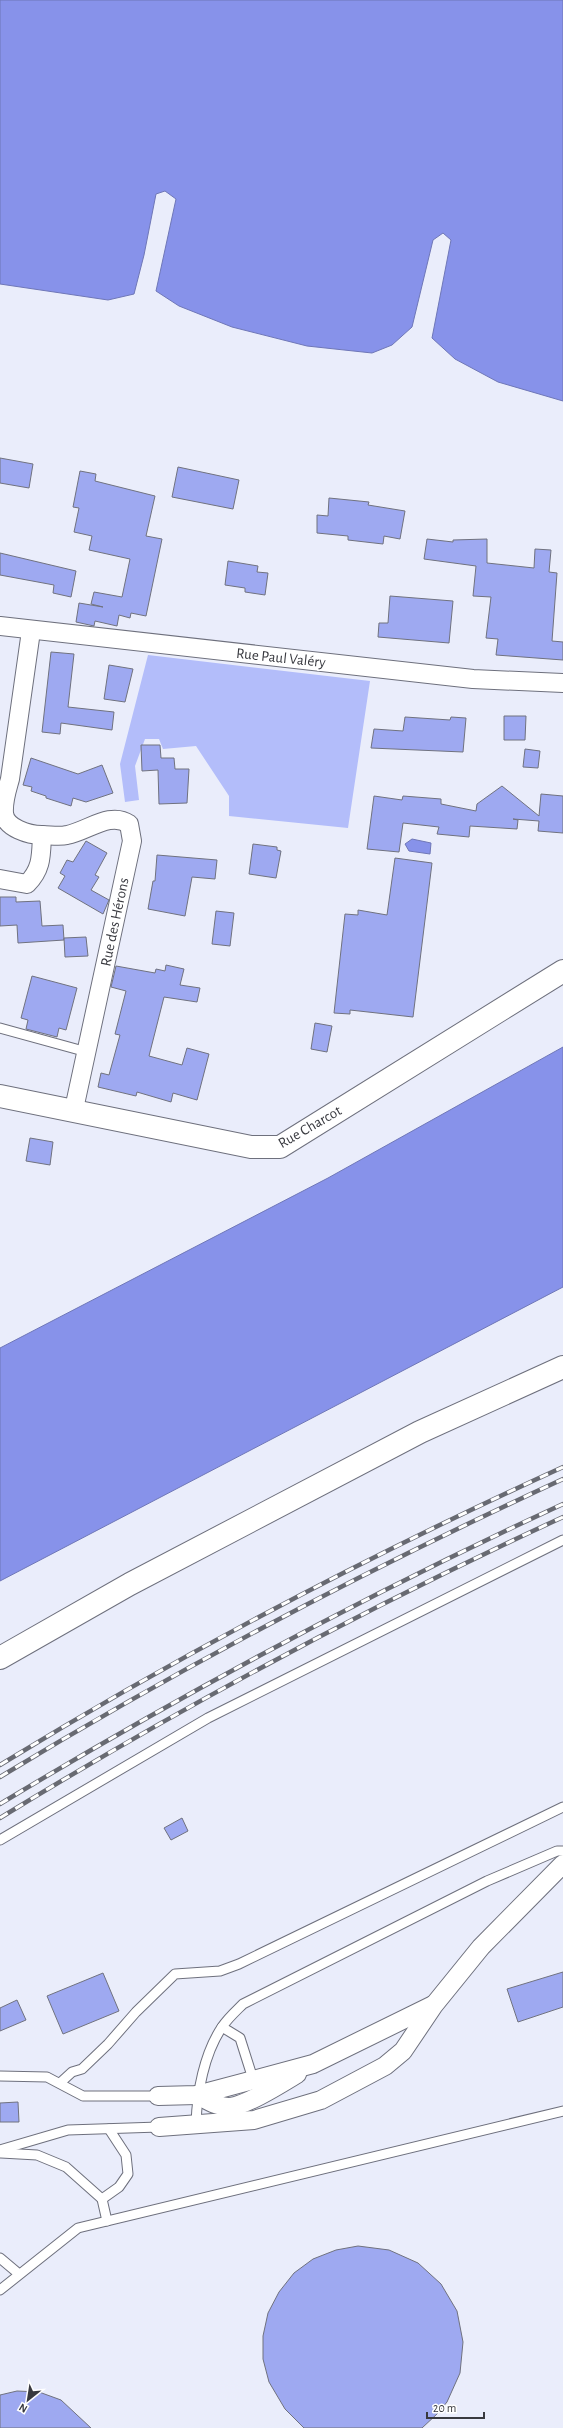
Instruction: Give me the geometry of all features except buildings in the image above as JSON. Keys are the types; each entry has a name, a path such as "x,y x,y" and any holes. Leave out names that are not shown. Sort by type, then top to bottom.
{"main road":[{"name":"Rue Charcot","path":"0,1096 251,1147 280,1146 563,971"},
{"path":"0,1658 130,1584 420,1432 563,1367"}],"street":[{"name":"Rue Paul Valéry","path":"0,626 31,631 473,679 563,683"},
{"path":"0,879 28,884 37,874 41,857 42,835 35,835 14,828 5,823 4,815 4,802 10,778 31,631"},
{"name":"Rue des Hérons","path":"42,835 66,835 112,819 122,819 129,824 132,841 74,1110"},
{"path":"197,2095 230,2114 254,2120 321,2100 385,2066 403,2051 434,2005 481,1947 563,1864"},
{"path":"159,2127 196,2124 230,2114 314,2064 434,2005"},
{"path":"158,2096 197,2095 314,2064"}],"lane":[{"path":"0,1028 86,1052"},
{"path":"0,1840 208,1718 563,1540"},
{"path":"60,2083 72,2072 82,2069 108,2044 136,2012 175,1974 220,1971 239,1964 563,1807"},
{"path":"196,2124 197,2095 208,2058 222,2027 243,2004 487,1881 557,1851 563,1851"},
{"path":"222,2027 240,2038 253,2079"},
{"path":"0,2076 47,2077 83,2096 158,2096"},
{"path":"0,2290 18,2274 78,2228 563,2111"},
{"path":"0,2152 68,2130 159,2127"},
{"path":"102,2199 119,2188 128,2174 126,2155 109,2129"},
{"path":"0,2152 37,2155 66,2167 102,2199 107,2221"},
{"path":"0,2258 18,2274"}],"shaded area":[{"path":"0,0 563,0 563,401 498,382 455,359 432,338 451,240 443,233 433,240 412,327 392,345 372,353 307,346 232,327 179,306 156,291 176,199 165,191 156,194 144,255 134,294 108,300 0,284"},
{"path":"148,655 370,681 348,828 229,816 229,796 196,746 163,749 159,739 145,739 135,766 139,800 125,802 120,764"},
{"path":"412,839 431,843 430,854 409,851 405,844"},
{"path":"563,1047 563,1287 0,1581 0,1348 328,1178"}],"railway":[{"path":"0,1765 137,1684 277,1607 419,1535 563,1467"},
{"path":"0,1777 68,1736 277,1620 348,1583 563,1479"},
{"path":"0,1804 138,1723 277,1646 419,1573 563,1504"},
{"path":"0,1818 137,1737 277,1659 419,1586 563,1517"}]}
